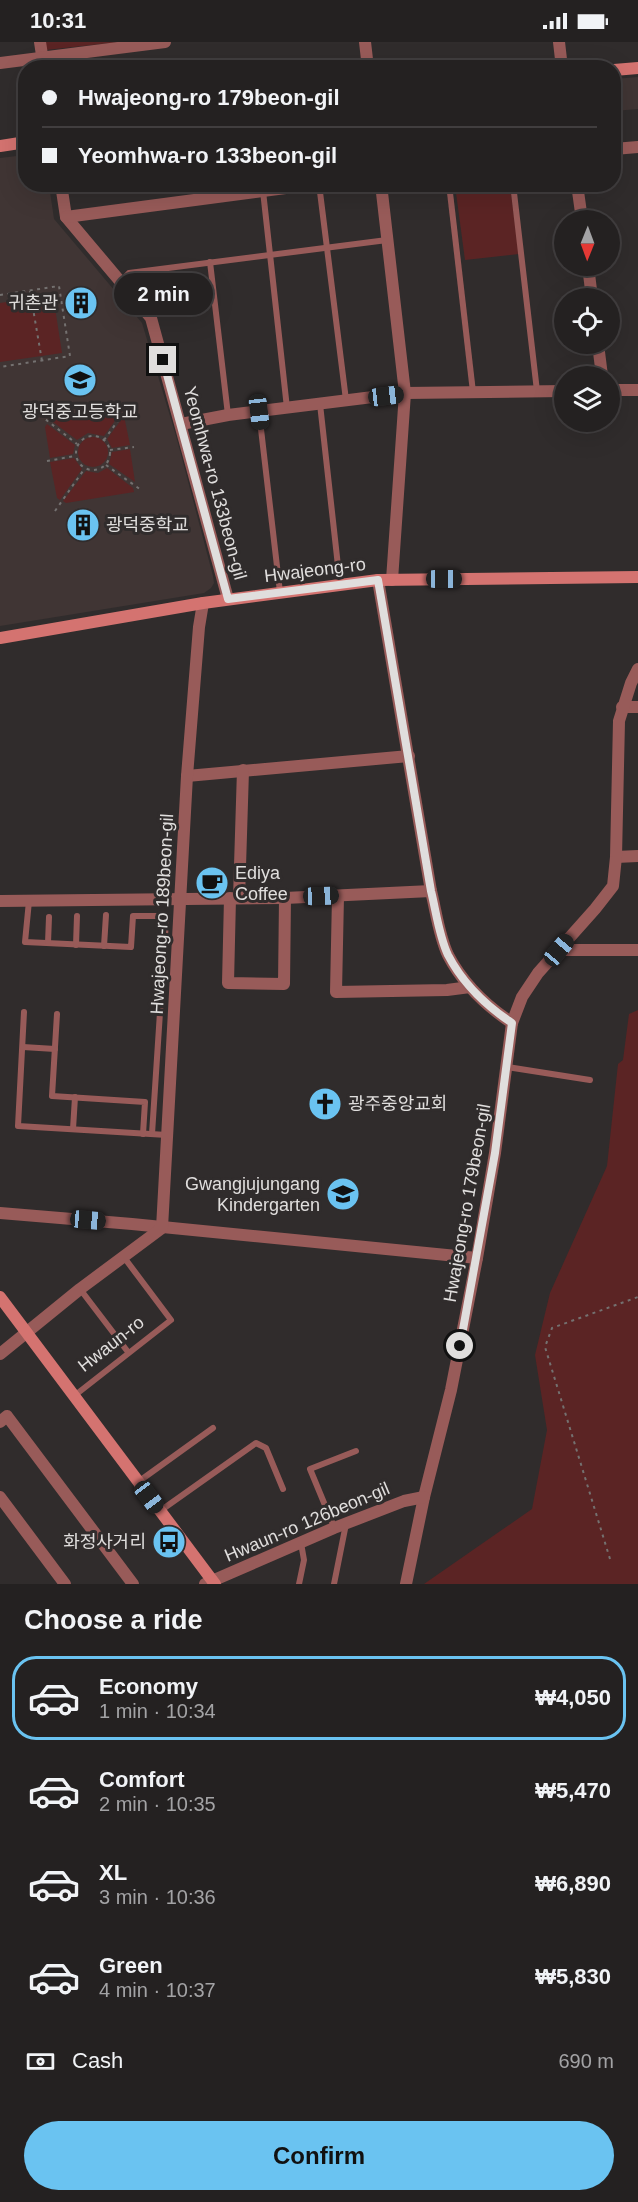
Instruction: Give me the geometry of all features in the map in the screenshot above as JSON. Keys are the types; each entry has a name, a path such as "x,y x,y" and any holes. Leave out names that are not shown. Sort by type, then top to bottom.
{"street":[{"path":"40,42 43,60"},
{"path":"60,60 165,42"},
{"path":"365,42 367,60"},
{"path":"559,42 561,60"},
{"path":"0,63 18,63"},
{"path":"621,69 638,68"},
{"path":"0,146 18,143"},
{"path":"621,149 638,147"},
{"path":"62,192 66,217 254,192"},
{"path":"382,192 405,393 392,579"},
{"path":"578,192 581,210"},
{"name":"Yeomhwa-ro 133beon-gil","path":"66,217 151,318 228,599"},
{"path":"620,390 638,390"},
{"path":"181,424 405,393 554,391"},
{"name":"Hwajeong-ro","path":"0,638 228,599 378,580 638,577"},
{"path":"378,580 431,891 448,954 480,999 512,1023"},
{"name":"Hwajeong-ro 189beon-gil","path":"162,1228 188,776 199,627 203,603"},
{"name":"Hwajeong-ro 179beon-gil","path":"406,1584 424,1497 451,1390 477,1258 495,1153 512,1023 522,996 538,973 613,886 616,856 618,732 622,707 638,669"},
{"path":"622,707 638,707"},
{"path":"188,776 409,756"},
{"path":"243,770 228,982 284,984 285,898"},
{"path":"616,856 638,856"},
{"path":"0,901 285,898 431,891"},
{"path":"338,896 336,992 447,990 470,987"},
{"path":"559,950 638,950"},
{"path":"0,1213 477,1258"},
{"path":"0,1354 80,1289 162,1228"},
{"name":"Hwaun-ro","path":"0,1297 211,1583"},
{"path":"0,1422 7,1416 133,1584"},
{"path":"0,1497 65,1584"},
{"name":"Hwaun-ro 126beon-gil","path":"211,1583 340,1526 404,1501 424,1497"}],"lane":[{"path":"262,192 287,408"},
{"path":"319,192 346,401"},
{"path":"450,192 473,392"},
{"path":"514,192 537,391"},
{"path":"121,282 129,273 387,240"},
{"path":"210,262 228,416"},
{"path":"320,404 339,584"},
{"path":"259,412 280,592"},
{"path":"29,900 25,942 131,947 133,916 160,916 166,921 152,1134"},
{"path":"104,946 106,915"},
{"path":"76,945 77,916"},
{"path":"48,943 49,917"},
{"path":"24,1012 18,1126 167,1136"},
{"path":"57,1014 52,1095 145,1102 142,1134"},
{"path":"22,1047 55,1049"},
{"path":"507,1067 590,1080"},
{"path":"73,1129 75,1097"},
{"name":"Hwaun-ro","path":"73,1396 171,1320 123,1256"},
{"path":"80,1289 128,1352"},
{"path":"138,1482 213,1428"},
{"path":"160,1512 256,1443 266,1448 283,1489"},
{"path":"334,1584 340,1526 310,1469 356,1451"},
{"path":"299,1584 304,1560 301,1542"}],"path":[{"path":"0,295 59,286 70,356 0,367"},
{"path":"30,291 42,361"},
{"path":"104,440 128,407"},
{"path":"40,415 77,444"},
{"path":"90,435 104,440 110,450 110,458 106,465 96,470 80,465 75,456 77,444 90,435"},
{"path":"110,450 134,447"},
{"path":"47,461 75,456"},
{"path":"106,465 141,489"},
{"path":"55,511 85,468"},
{"path":"610,1559 545,1347 552,1328 638,1297"}],"shaded area":[{"path":"45,42 120,42 46,50"},
{"path":"638,77 638,109 621,110 621,78"},
{"name":"광덕중고등학교","path":"18,156 18,192 50,192 54,219 142,323 176,436 213,576 214,583 204,593 0,626 0,158"},
{"path":"456,192 511,192 519,254 465,260"},
{"path":"53,295 62,353 0,362 0,303"},
{"path":"119,409 122,411 104,436 88,433 77,440 52,420"},
{"path":"124,416 130,445 112,448 107,439"},
{"path":"47,424 75,445 73,454 50,458 45,427"},
{"path":"93,437 104,441 108,452 104,463 93,467 82,463 78,452 82,441"},
{"path":"130,449 135,482 109,464 112,452"},
{"path":"74,458 82,469 60,500 57,498 50,462"},
{"path":"107,468 133,488 134,492 66,503 63,501 86,471 98,473"},
{"path":"638,1010 638,1584 424,1584 532,1509 547,1430 535,1355 550,1293 607,1166 618,1064 623,1060 629,1014"}],"place":[{"name":"귀촌관","path":"81,303"},
{"name":"광덕중고등학교","path":"80,380"},
{"name":"광덕중학교","path":"83,525"},
{"name":"Ediya Coffee","path":"212,883"},
{"name":"광주중앙교회","path":"325,1104"},
{"name":"Gwangjujungang Kindergarten","path":"343,1194"},
{"name":"화정사거리","path":"169,1542"}],"route":[{"path":"163,360 228,599 378,580 431,891 442,939 458,970 480,999 512,1023 495,1153 460,1346"}]}
